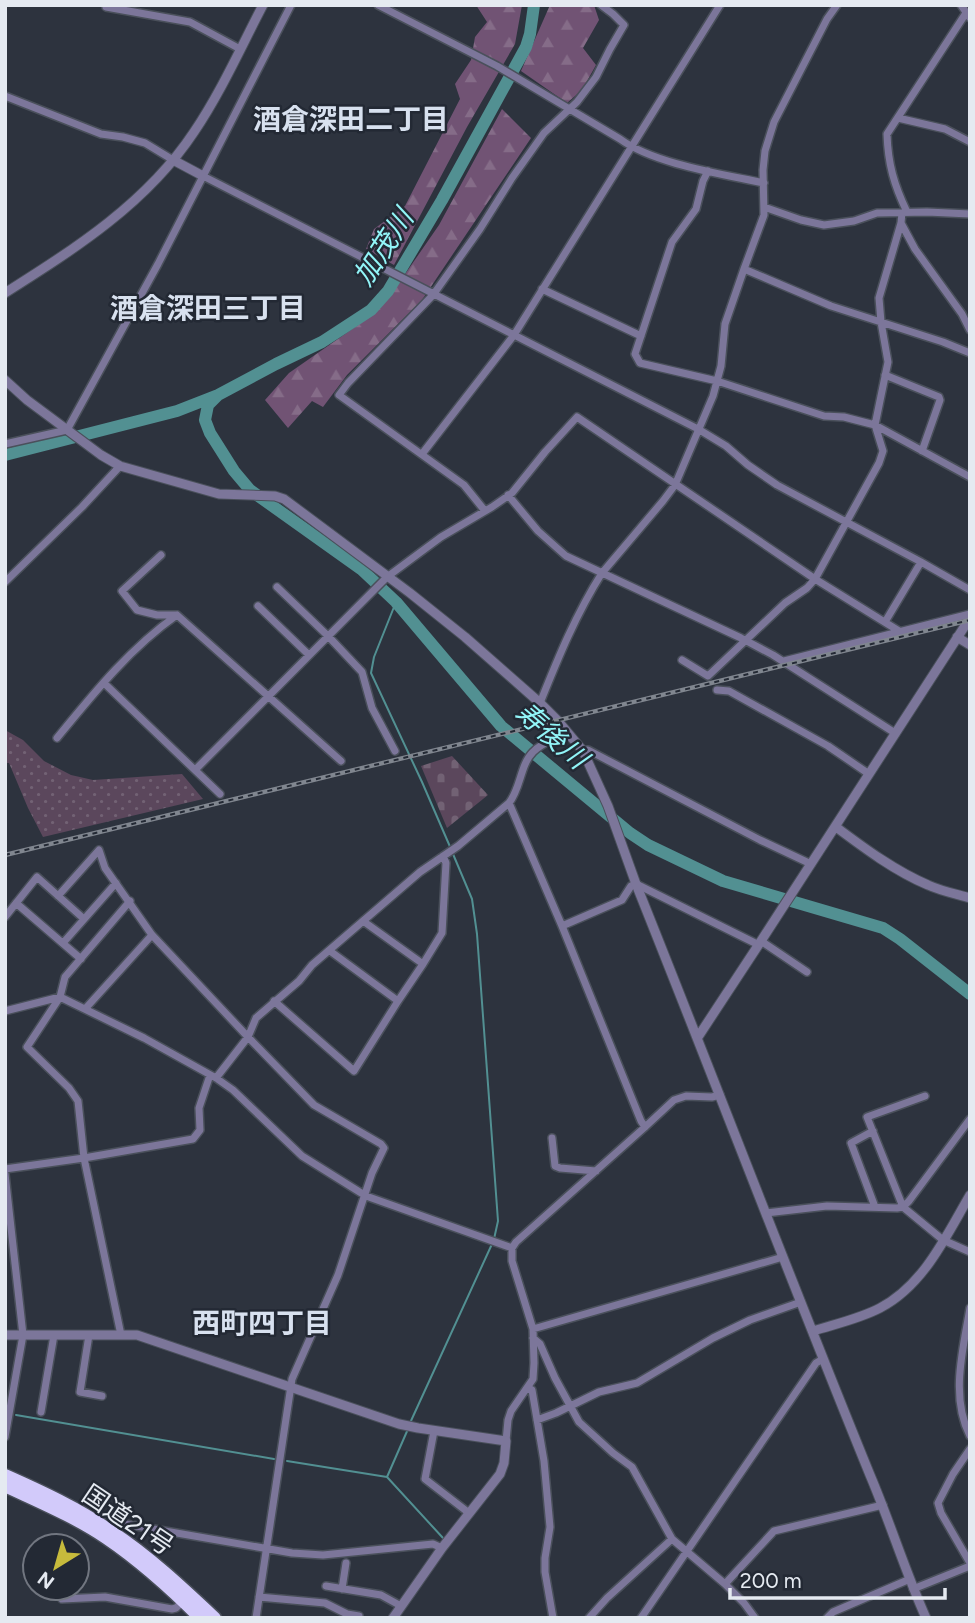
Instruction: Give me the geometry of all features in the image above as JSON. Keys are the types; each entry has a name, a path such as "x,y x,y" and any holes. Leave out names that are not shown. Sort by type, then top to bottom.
{"highway":[{"name":"国道21号","path":"5,1475 53,1497 109,1530 145,1555 215,1618"},
{"name":"国道21号","path":"5,1486 104,1536 139,1562 200,1618"}],"street":[{"path":"5,293 121,214 173,160 195,132 262,5"},
{"path":"69,431 291,5"},
{"path":"485,511 464,485 339,395 433,295 544,133 570,109 596,77 624,25 601,5"},
{"path":"422,454 513,335 720,5"},
{"path":"540,703 584,603 601,573 675,485 718,381 725,324 764,215 765,151 774,121 827,19 837,5"},
{"path":"682,660 708,676 785,603 807,588 815,579 878,463 883,451 875,425 888,362 879,298 904,212 891,175 887,134 968,15 961,5"},
{"path":"383,6 497,66 632,148 708,171 764,183"},
{"path":"106,8 190,22 240,49"},
{"path":"5,96 101,134 123,136 145,143 203,176 433,295 698,429 726,446 777,485 970,590"},
{"path":"898,118 945,129 970,142"},
{"path":"708,171 696,209 671,242 635,354 640,363 718,381 824,416 844,417 875,425 970,477"},
{"path":"764,206 801,220 824,225 854,221 877,213 970,214"},
{"path":"901,223 915,249 962,314 970,330"},
{"path":"744,269 831,306 970,353"},
{"path":"542,289 641,336"},
{"path":"885,375 939,397 922,451"},
{"path":"5,380 27,400 120,466 219,494 284,499 465,637 540,703 583,751 608,806 636,884 926,1618"},
{"path":"195,770 385,578 441,537 508,495 577,417 815,579 899,631"},
{"path":"5,444 69,431"},
{"path":"5,582 120,466"},
{"path":"508,495 538,531 566,556 784,661 895,733"},
{"path":"161,555 122,591 137,610 157,615 177,615 341,761"},
{"path":"885,622 921,562"},
{"path":"277,587 362,672 372,708 395,751"},
{"path":"258,606 309,655"},
{"path":"57,738 122,661 177,615"},
{"path":"784,661 899,631 970,616"},
{"path":"698,1037 963,632 970,616"},
{"path":"963,632 970,645"},
{"path":"104,683 220,794"},
{"path":"717,690 729,691 796,727 869,774"},
{"path":"5,1437 23,1335 8,1226 5,1171 193,1139 200,1130 199,1108 213,1076 248,1037 256,1018 299,981 312,965 420,872 509,803 532,752 567,732"},
{"path":"583,751 588,750 811,864"},
{"path":"509,803 645,1127"},
{"path":"835,827 920,881 970,898"},
{"path":"58,895 99,850 105,868 152,935 248,1037 314,1105 384,1148 372,1173 338,1275 292,1379 256,1618"},
{"path":"274,1001 354,1071 442,933 445,855"},
{"path":"5,917 37,877 84,919"},
{"path":"63,943 116,883"},
{"path":"562,926 622,900 631,886 636,884"},
{"path":"636,884 760,943 807,972"},
{"path":"121,1335 85,1158 78,1101 69,1088 27,1047 60,997 65,977 130,901"},
{"path":"16,903 81,959"},
{"path":"363,921 423,964"},
{"path":"85,1009 152,935"},
{"path":"330,951 398,1001"},
{"path":"5,1011 60,997 144,1038 213,1076 233,1090 302,1156 366,1196 512,1248"},
{"path":"393,1618 442,1548 500,1474 504,1464 511,1411 533,1379 533,1329 512,1261 512,1248 674,1100 686,1096 720,1095"},
{"path":"925,1096 867,1117 903,1207 943,1240 970,1252"},
{"path":"766,1213 827,1206 903,1207 970,1119"},
{"path":"873,1131 851,1143 875,1208"},
{"path":"552,1138 555,1166 596,1171"},
{"path":"813,1331 878,1309 913,1284 966,1208 970,1195"},
{"path":"533,1329 783,1256"},
{"path":"537,1420 599,1392 637,1383 713,1338 750,1320 801,1302"},
{"path":"970,1308 960,1371 964,1425 970,1436"},
{"path":"5,1335 137,1335 409,1426 506,1441"},
{"path":"41,1412 54,1335"},
{"path":"89,1335 80,1392 103,1396"},
{"path":"533,1338 540,1344 579,1422 632,1467 672,1539 744,1603 755,1618"},
{"path":"641,1618 816,1363 823,1359"},
{"path":"528,1388 531,1391 544,1461 550,1527 545,1572 554,1618"},
{"path":"434,1431 425,1479 469,1513"},
{"path":"827,1618 833,1612 970,1564 938,1503 970,1448"},
{"path":"724,1584 774,1531 883,1505"},
{"path":"109,1530 119,1523 266,1549 323,1555 433,1544 442,1548"},
{"path":"589,1618 672,1539"},
{"path":"342,1589 346,1563"},
{"path":"326,1586 381,1595 401,1606"},
{"path":"91,1598 105,1597 172,1609 183,1601"},
{"path":"259,1597 325,1603 347,1614 359,1616"}],"green space":[{"path":"476,5 522,5 515,44 467,127 394,265 366,249 374,229 405,206 460,99 455,84 471,60 475,37 487,22"},
{"path":"550,5 594,5 599,20 583,48 596,65 582,90 567,103 521,71"},
{"path":"502,109 531,138 422,300 347,375 323,407 312,401 288,428 265,400 289,373 358,325 394,290 439,225"},
{"path":"5,730 23,740 44,761 71,775 93,780 182,774 203,799 43,837 9,763 5,763"},
{"path":"452,756 488,795 447,828 421,766"}],"waterway":[{"name":"加茂川","path":"5,455 177,411 218,395 322,342 371,310 388,291 442,200 526,47 534,5"},
{"name":"寿後川","path":"218,395 208,405 205,420 234,471 250,490 361,569 396,602 501,726 630,833 648,845 723,881 883,928 970,994"},
{"path":"396,602 374,657 371,673 451,849"},
{"path":"453,854 472,899 477,934 498,1221 494,1239"},
{"path":"410,1423 492,1244"},
{"path":"16,1415 274,1459"},
{"path":"387,1477 408,1429"},
{"path":"287,1461 387,1477 443,1538"}],"railway":[{"path":"5,855 970,620"}],"district":[{"name":"酒倉深田二丁目","path":"351,119"},
{"name":"酒倉深田三丁目","path":"208,308"},
{"name":"西町四丁目","path":"262,1323"}]}
